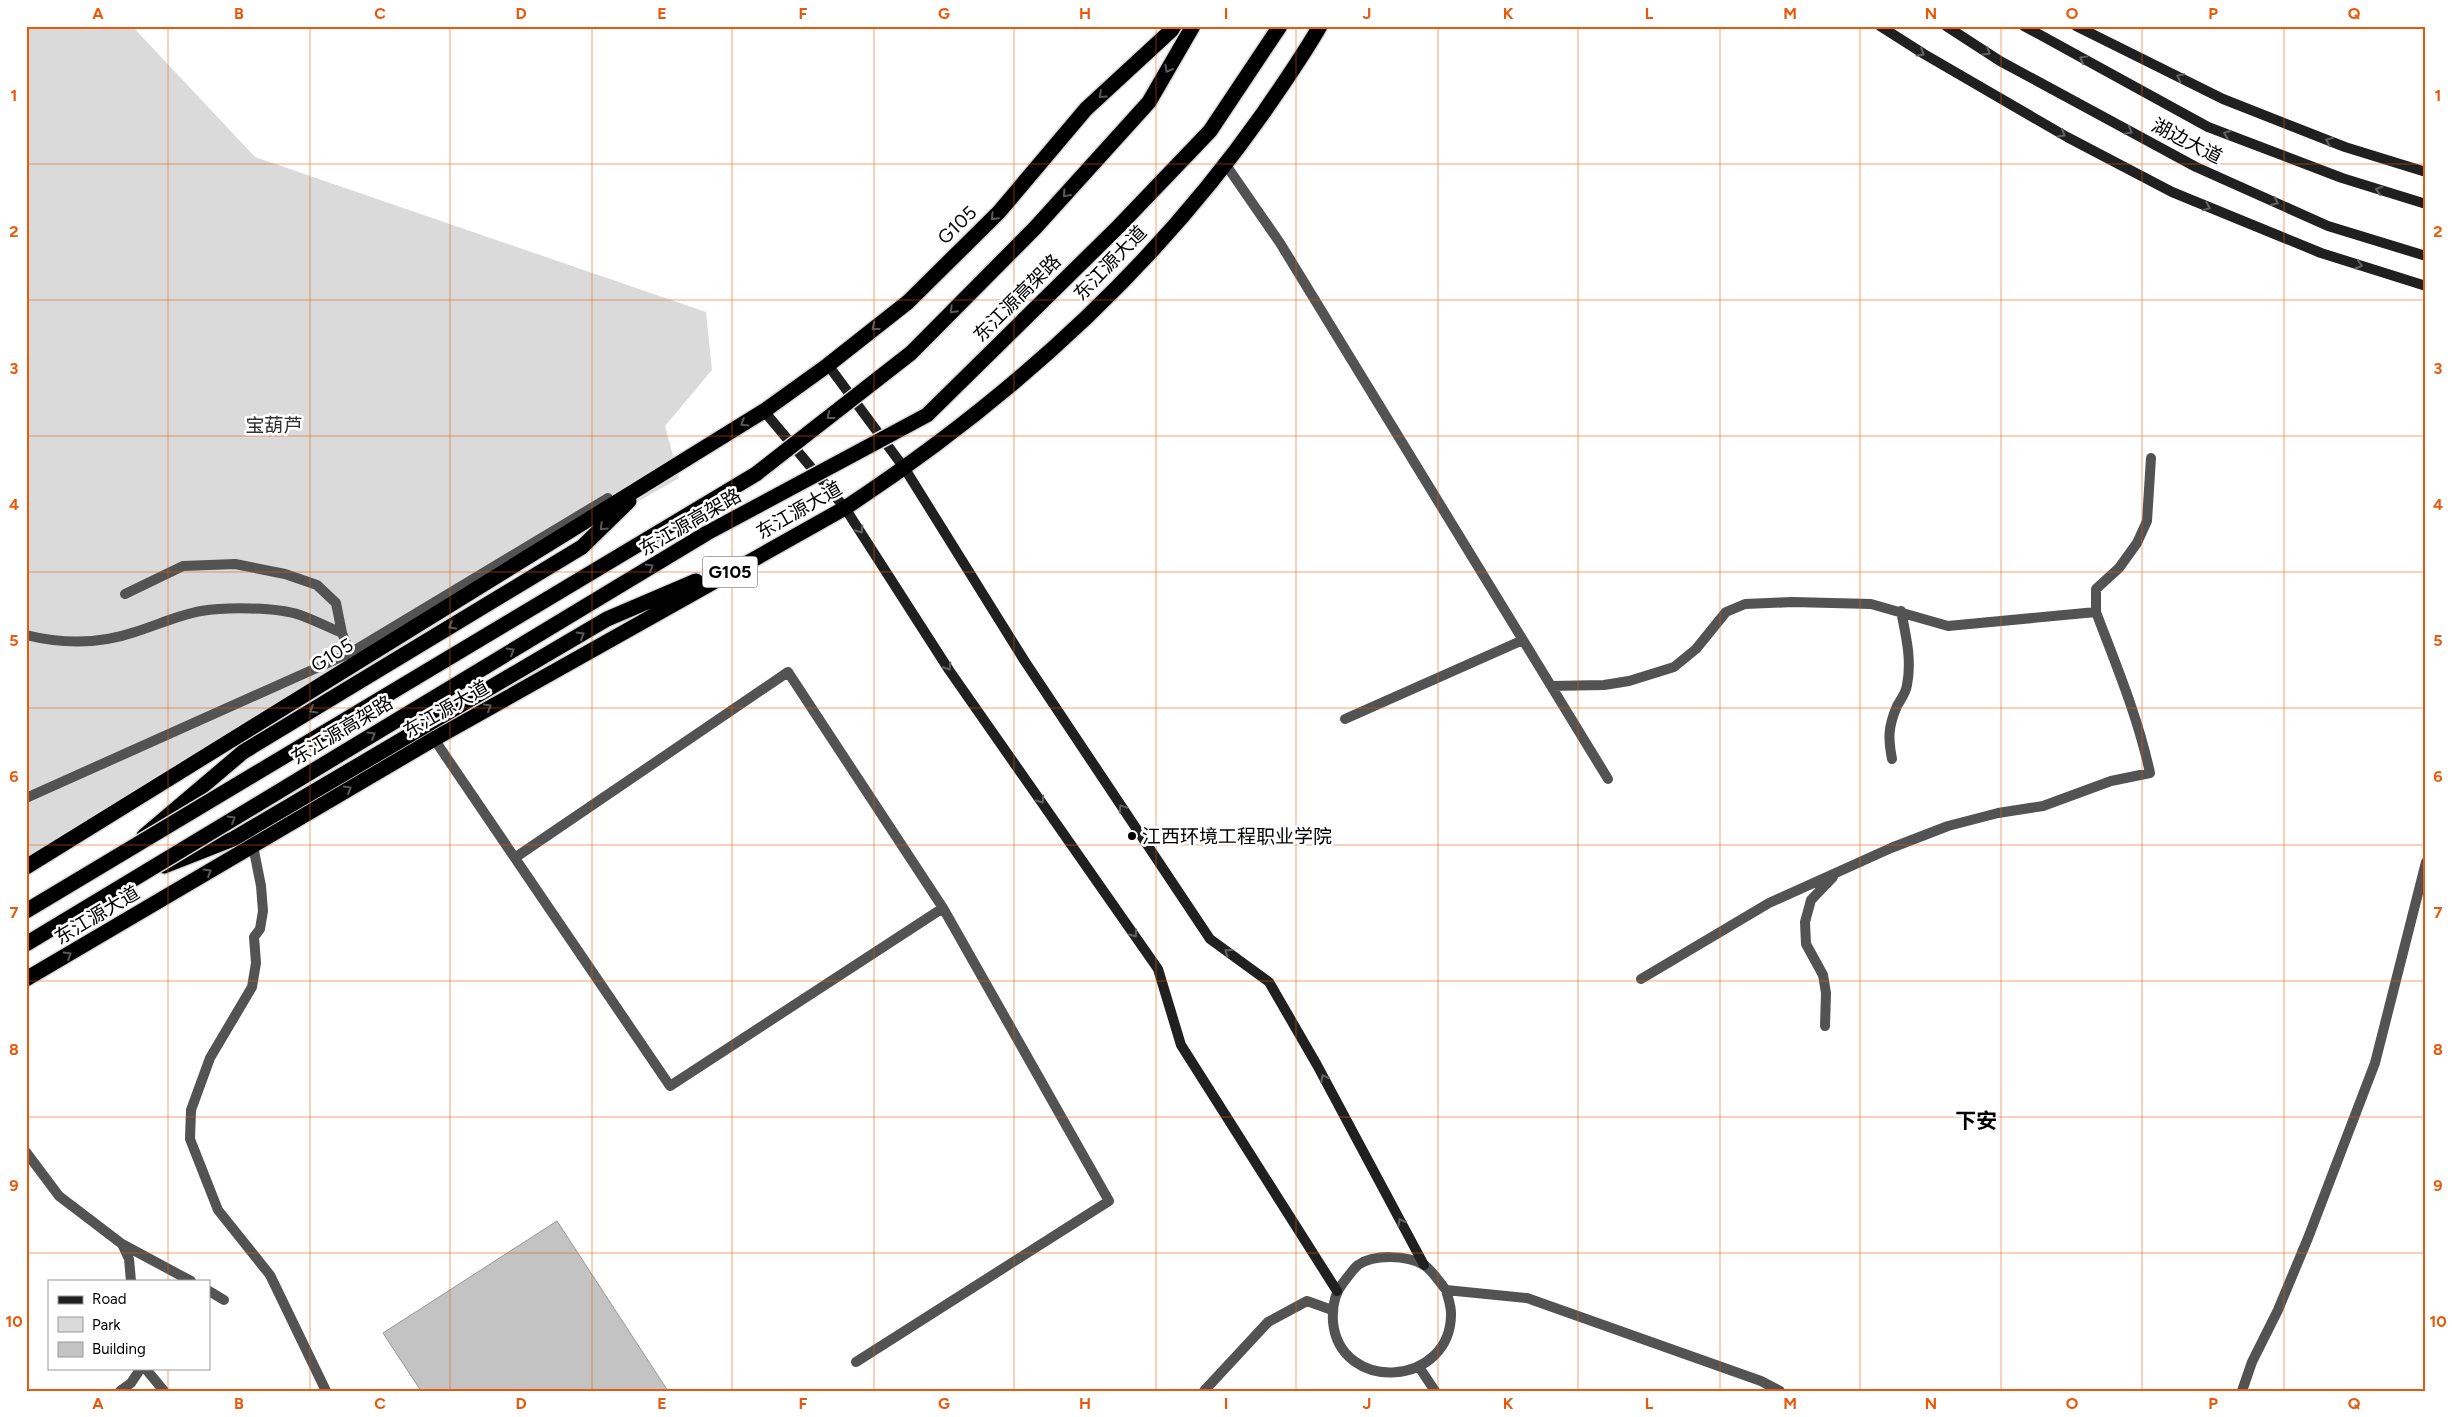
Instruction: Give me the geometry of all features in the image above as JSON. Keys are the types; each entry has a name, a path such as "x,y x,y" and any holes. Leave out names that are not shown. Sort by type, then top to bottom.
{"highway":[{"name":"G105","path":"26,867 764,411 828,365 908,302 1000,212 1086,109 1176,26"},
{"name":"东江源高架路","path":"26,911 756,474 911,353 1035,228 1149,102 1193,26"},
{"name":"东江源高架路","path":"26,944 706,533 927,415 1119,226 1210,131 1280,26"},
{"name":"东江源大道","path":"26,980 434,739 846,508 905,469 982,410 1076,326 1162,239 1226,165 1306,51 1320,26"},
{"path":"124,852 243,752 582,547 650,481"},
{"path":"139,875 233,839 607,619 775,547"}],"street":[{"path":"1880,26 1924,54 2067,137 2172,192 2321,253 2426,286"},
{"name":"湖边大道","path":"1946,26 2000,61 2196,167 2328,226 2426,256"},
{"name":"湖边大道","path":"2024,26 2208,127 2342,178 2426,204"},
{"path":"2076,26 2223,99 2345,147 2426,172"},
{"path":"1226,165 1280,243 1608,779"},
{"path":"828,365 905,469 1024,660 1210,939 1269,982 1317,1065 1424,1265 1446,1290 1451,1312 1448,1334 1436,1354 1419,1367 1398,1373 1378,1372 1359,1364 1344,1349 1334,1331 1332,1310 1337,1290 1359,1265 1367,1262 1392,1255 1424,1265"},
{"path":"764,411 846,508 949,670 1158,969 1181,1045 1337,1290"},
{"path":"1641,979 1769,903 1837,872 1948,826 2008,811 2043,806 2111,781 2150,772 2129,698 2096,612 2096,589 2119,568 2138,543 2147,521 2151,458"},
{"path":"26,798 350,653 608,498"},
{"path":"125,594 183,566 235,564 254,567 317,585 336,602 342,633 350,653"},
{"path":"1551,686 1604,685 1628,681 1674,667 1696,649 1726,612 1744,604 1793,602 1871,604 1901,611 1948,626 2096,612"},
{"path":"26,635 50,641 75,642 106,638 132,633 200,612 225,609 259,609 298,614 342,633"},
{"path":"1892,759 1888,737 1891,722 1907,688 1909,673 1908,651 1901,611"},
{"path":"1346,719 1523,640"},
{"path":"516,857 788,672 943,908 1109,1201 856,1362"},
{"path":"434,739 670,1086 943,908"},
{"path":"253,846 261,886 263,911 260,929 254,937 256,963 252,987 210,1058 191,1110 190,1139 218,1210 270,1275 326,1391"},
{"path":"2242,1391 2252,1362 2278,1310 2308,1238 2375,1063 2426,862"},
{"path":"1825,1026 1826,993 1823,975 1806,944 1805,922 1811,900 1837,872"},
{"path":"26,1152 59,1196 122,1244 189,1280"},
{"path":"122,1244 130,1259 131,1280"},
{"path":"1446,1290 1527,1298 1761,1381 1780,1391"},
{"path":"210,1292 224,1300"},
{"path":"1204,1391 1268,1322 1307,1301 1332,1310"},
{"path":"1419,1367 1435,1391"},
{"path":"120,1391 131,1383 140,1370"},
{"path":"147,1370 164,1391"}],"green space":[{"name":"宝葫芦","path":"26,26 132,26 255,157 706,312 712,370 665,426 679,478 487,588 26,861"}],"building":[{"path":"557,1221 668,1391 421,1391 383,1333"}],"place":[{"name":"江西环境工程职业学院","path":"1132,836"}],"district":[{"name":"下安","path":"1976,1120"}]}
